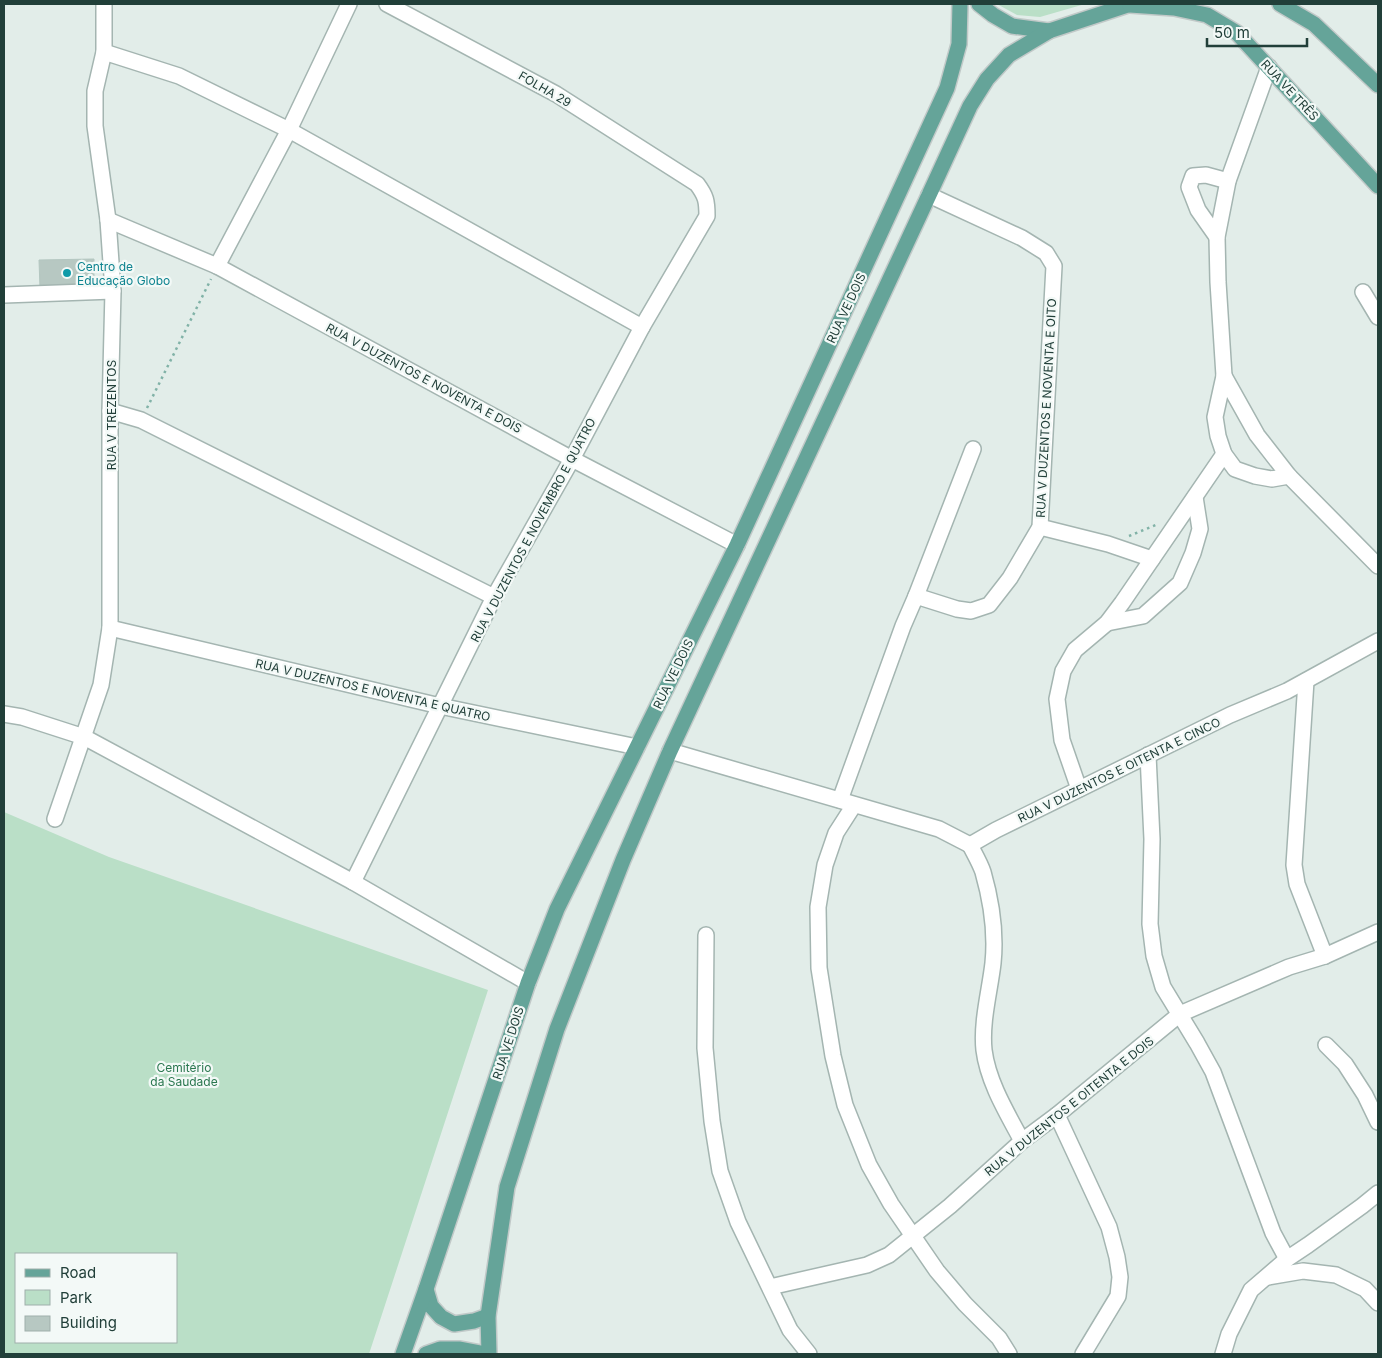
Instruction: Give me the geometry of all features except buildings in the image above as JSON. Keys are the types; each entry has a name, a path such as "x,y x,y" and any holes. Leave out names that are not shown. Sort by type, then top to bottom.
{"main road":[{"name":"RUA VE DOIS","path":"403,1354 528,983 557,909 737,545 947,88 960,44 960,4"},
{"path":"979,4 1012,26 1049,31"},
{"path":"426,1354 440,1349 460,1349 488,1354 488,1316 507,1187 557,1029 623,860 670,751 970,106 987,79 1008,56 1049,31 1131,4"},
{"name":"RUA VE TRÊS","path":"1131,4 1174,8 1207,15 1237,33 1378,186"},
{"path":"1280,4 1314,24 1378,85"},
{"path":"426,1289 431,1306 441,1317 454,1324 474,1322 488,1316"}],"street":[{"name":"RUA V TREZENTOS","path":"55,819 101,685 110,628 112,291 108,220 95,126 95,91 104,52 104,4"},
{"path":"217,266 289,130 349,4"},
{"name":"FOLHA 29","path":"388,4 556,94 697,184"},
{"path":"104,52 179,76 289,130 642,326"},
{"path":"1269,67 1228,181 1217,237 1224,376 1215,417 1218,436 1224,454 1235,469 1255,476 1272,479 1289,476"},
{"path":"1217,237 1198,210 1189,187 1193,176 1206,175 1228,181"},
{"name":"RUA V DUZENTOS E NOVEMBRO E QUATRO","path":"353,882 494,597 572,459 642,326 707,216 707,202 704,193 697,184"},
{"name":"RUA V DUZENTOS E NOVENTA E OITO","path":"916,596 957,609 971,611 989,605 1010,578 1040,527 1054,266 1046,253 1022,238 929,195"},
{"name":"RUA V DUZENTOS E NOVENTA E DOIS","path":"108,220 217,266 572,459 737,545"},
{"path":"4,295 112,291"},
{"path":"1363,292 1378,317"},
{"path":"1224,376 1256,434 1289,476 1378,566"},
{"path":"110,411 141,420 494,597"},
{"path":"973,449 903,626 847,803 824,865 818,907 819,968 833,1056 845,1105 868,1165 891,1204 937,1271 965,1304 999,1338 1009,1354"},
{"path":"1079,789 1062,740 1056,699 1063,671 1075,650 1107,623 1224,454"},
{"path":"1107,623 1143,616 1180,583 1193,553 1200,529 1195,497"},
{"path":"1040,527 1108,544 1152,559"},
{"name":"RUA V DUZENTOS E NOVENTA E QUATRO","path":"110,628 440,706 637,747"},
{"name":"RUA V DUZENTOS E OITENTA E CINCO","path":"970,845 996,830 1230,715 1288,691 1378,641"},
{"path":"1306,681 1294,865 1296,884 1325,956"},
{"path":"4,714 22,717 84,737 353,882 528,983"},
{"path":"670,751 939,829 970,845 982,870 992,920 993,960 984,1050 992,1080 1022,1141"},
{"path":"1148,755 1152,839 1150,924 1154,956 1163,987 1213,1072 1273,1233 1287,1259"},
{"name":"RUA V DUZENTOS E OITENTA E DOIS","path":"770,1287 867,1265 889,1255 950,1206 1022,1141 1058,1115 1180,1014 1289,967 1325,956 1378,932"},
{"path":"706,936 706,1048 712,1121 720,1171 738,1222 800,1351"},
{"path":"1326,1045 1345,1064 1365,1095 1378,1122"},
{"path":"1058,1115 1109,1227 1120,1277 1118,1296 1083,1354"},
{"path":"1223,1354 1229,1334 1251,1290 1287,1259 1378,1193"},
{"path":"1267,1277 1303,1271 1336,1275 1365,1289 1378,1304"}],"path":[{"path":"141,420 217,266"},
{"path":"1108,544 1158,524"}],"green space":[{"path":"997,4 1085,4 1040,17 1017,15"},
{"name":"Cemitério da Saudade","path":"4,812 109,857 488,990 369,1354 4,1354"}],"place":[{"name":"Centro de Educação Globo","path":"67,273"}]}
